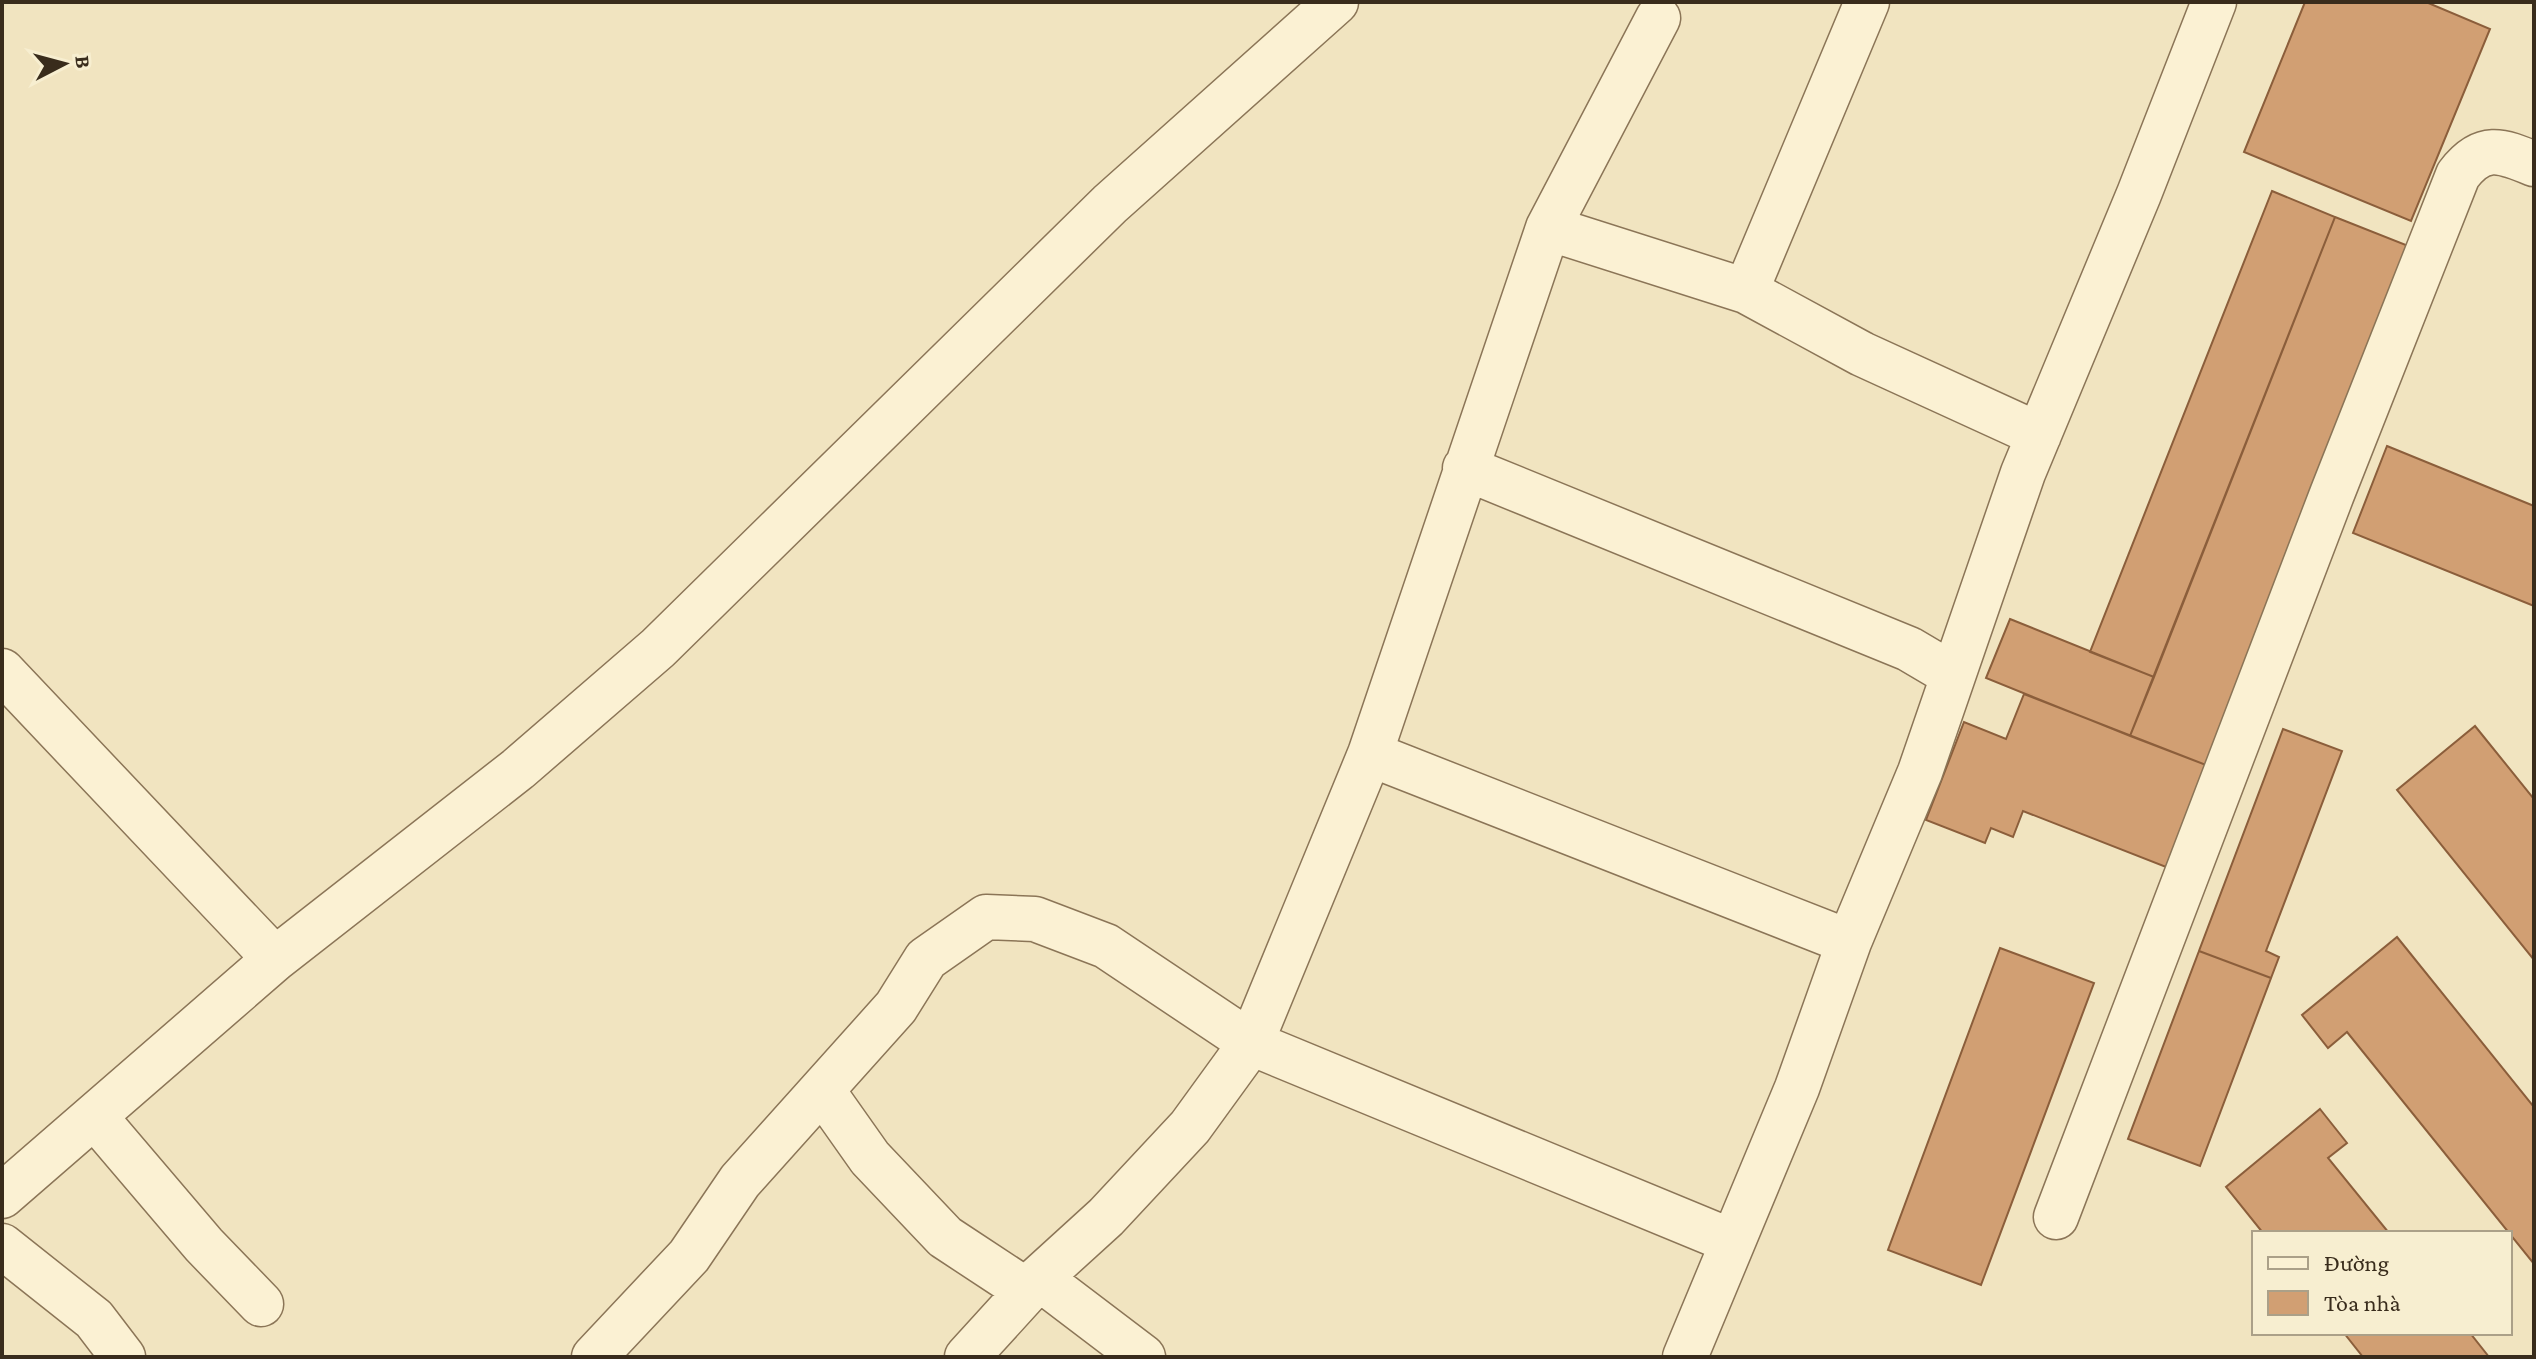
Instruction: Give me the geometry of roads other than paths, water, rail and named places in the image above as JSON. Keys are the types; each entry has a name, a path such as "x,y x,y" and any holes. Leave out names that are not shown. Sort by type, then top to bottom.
{"street":[{"path":"2,1196 275,959 518,769 658,648 1110,204 1336,2"},
{"path":"1746,291 1867,2"},
{"path":"1685,1357 1797,1088 1849,942 1920,772 2023,473 2139,194 2214,2"},
{"path":"967,1357 1033,1284 1106,1217 1190,1127 1251,1043 1370,754 1548,228 1658,18"},
{"path":"2056,1217 2332,494 2458,175 2470,160 2487,152 2511,154 2534,164"},
{"path":"1548,228 1746,291 1862,354 2039,435"},
{"path":"1465,468 1909,649 1953,675"},
{"path":"2,671 275,959"},
{"path":"1370,754 1849,942"},
{"path":"594,1357 689,1256 740,1181 896,1007 926,959 986,917 1035,919 1106,946 1251,1043 1731,1241"},
{"path":"822,1090 870,1158 945,1237 1033,1284 1143,1357"},
{"path":"95,1117 204,1245 261,1304"},
{"path":"2,1246 94,1319 123,1357"}]}
